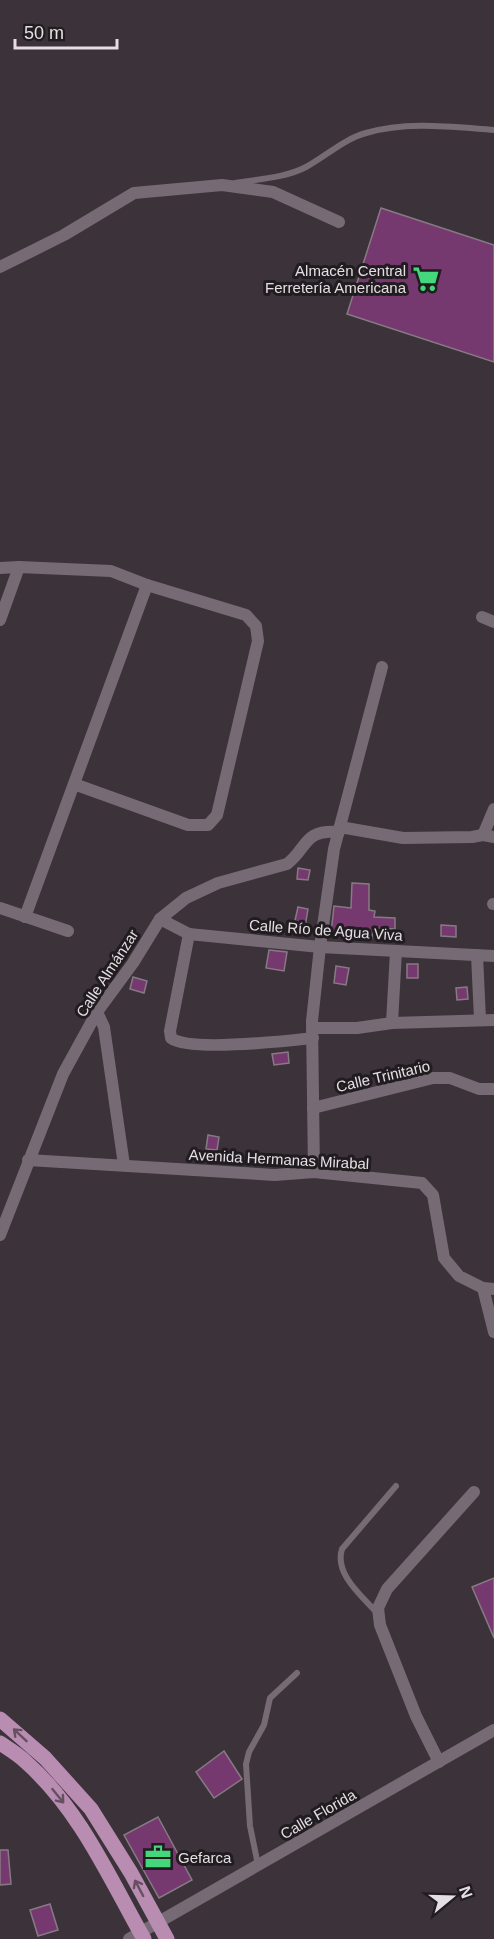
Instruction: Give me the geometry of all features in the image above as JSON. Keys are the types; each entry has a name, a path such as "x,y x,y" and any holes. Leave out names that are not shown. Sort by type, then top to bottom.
{"main road":[{"path":"0,1719 45,1758 91,1809 131,1873 167,1939"},
{"path":"0,1743 26,1761 75,1817 92,1843 138,1937"}],"street":[{"path":"0,267 64,235 134,193 222,185 273,192 339,222"},
{"path":"0,620 19,567"},
{"path":"0,568 111,571 147,585 246,615 256,626 258,641 217,815 208,825 188,825 74,784"},
{"path":"26,917 147,585"},
{"path":"482,617 494,622"},
{"path":"314,1172 313,1033 320,947 334,849 382,667"},
{"path":"340,829 403,837 488,836 494,809"},
{"name":"Calle Almánzar","path":"0,1235 63,1074 97,1012 133,963 160,919 186,898 218,883 286,864 293,859 305,841 316,834 340,829"},
{"path":"0,908 68,931"},
{"name":"Calle Río de Agua Viva","path":"160,919 189,934 320,947 494,956"},
{"path":"189,934 170,1031 171,1038 182,1044 225,1044 392,1023 494,1020"},
{"path":"392,1023 396,951"},
{"path":"477,956 480,1019"},
{"path":"97,1012 104,1028 124,1165"},
{"name":"Calle Trinitario","path":"313,1108 433,1078 450,1078 479,1089 494,1089"},
{"name":"Avenida Hermanas Mirabal","path":"28,1160 275,1175 314,1172 422,1183 433,1196 444,1257 459,1276 489,1288"},
{"path":"489,1288 494,1332"},
{"path":"439,1762 416,1716 392,1659 377,1614 381,1598 387,1589 474,1492"},
{"name":"Calle Florida","path":"138,1937 494,1730"}],"lane":[{"path":"222,185 276,177 304,168 363,133 397,126 494,130"},
{"path":"377,1614 346,1576 339,1557 342,1549 396,1486"},
{"path":"258,1866 250,1826 246,1764 249,1752 264,1725 270,1698 297,1673"}],"building":[{"name":"Almacén Central Ferretería Americana","path":"381,208 494,245 494,362 347,314"},
{"path":"298,868 310,870 308,880 297,879"},
{"path":"352,883 369,884 369,910 375,911 374,917 395,918 395,929 373,928 372,938 331,933 334,906 351,908"},
{"path":"298,907 308,909 305,927 294,925"},
{"path":"441,925 456,926 456,937 441,936"},
{"path":"269,950 287,952 284,971 266,968"},
{"path":"407,964 418,964 418,978 407,978"},
{"path":"336,966 349,968 346,985 334,983"},
{"path":"133,977 147,981 144,993 130,989"},
{"path":"467,987 468,999 457,1000 456,988"},
{"path":"288,1052 289,1063 274,1065 272,1054"},
{"path":"208,1135 219,1137 217,1150 206,1149"},
{"path":"494,1578 494,1638 472,1587"},
{"path":"224,1751 242,1779 214,1798 196,1772"},
{"name":"Gefarca","path":"158,1817 192,1880 159,1898 124,1835"},
{"path":"0,1850 8,1850 11,1884 0,1885"},
{"path":"50,1904 58,1930 38,1936 30,1910"}],"place":[{"name":"Almacén Central Ferretería Americana","path":"426,279"},
{"name":"Gefarca","path":"158,1857"}]}
